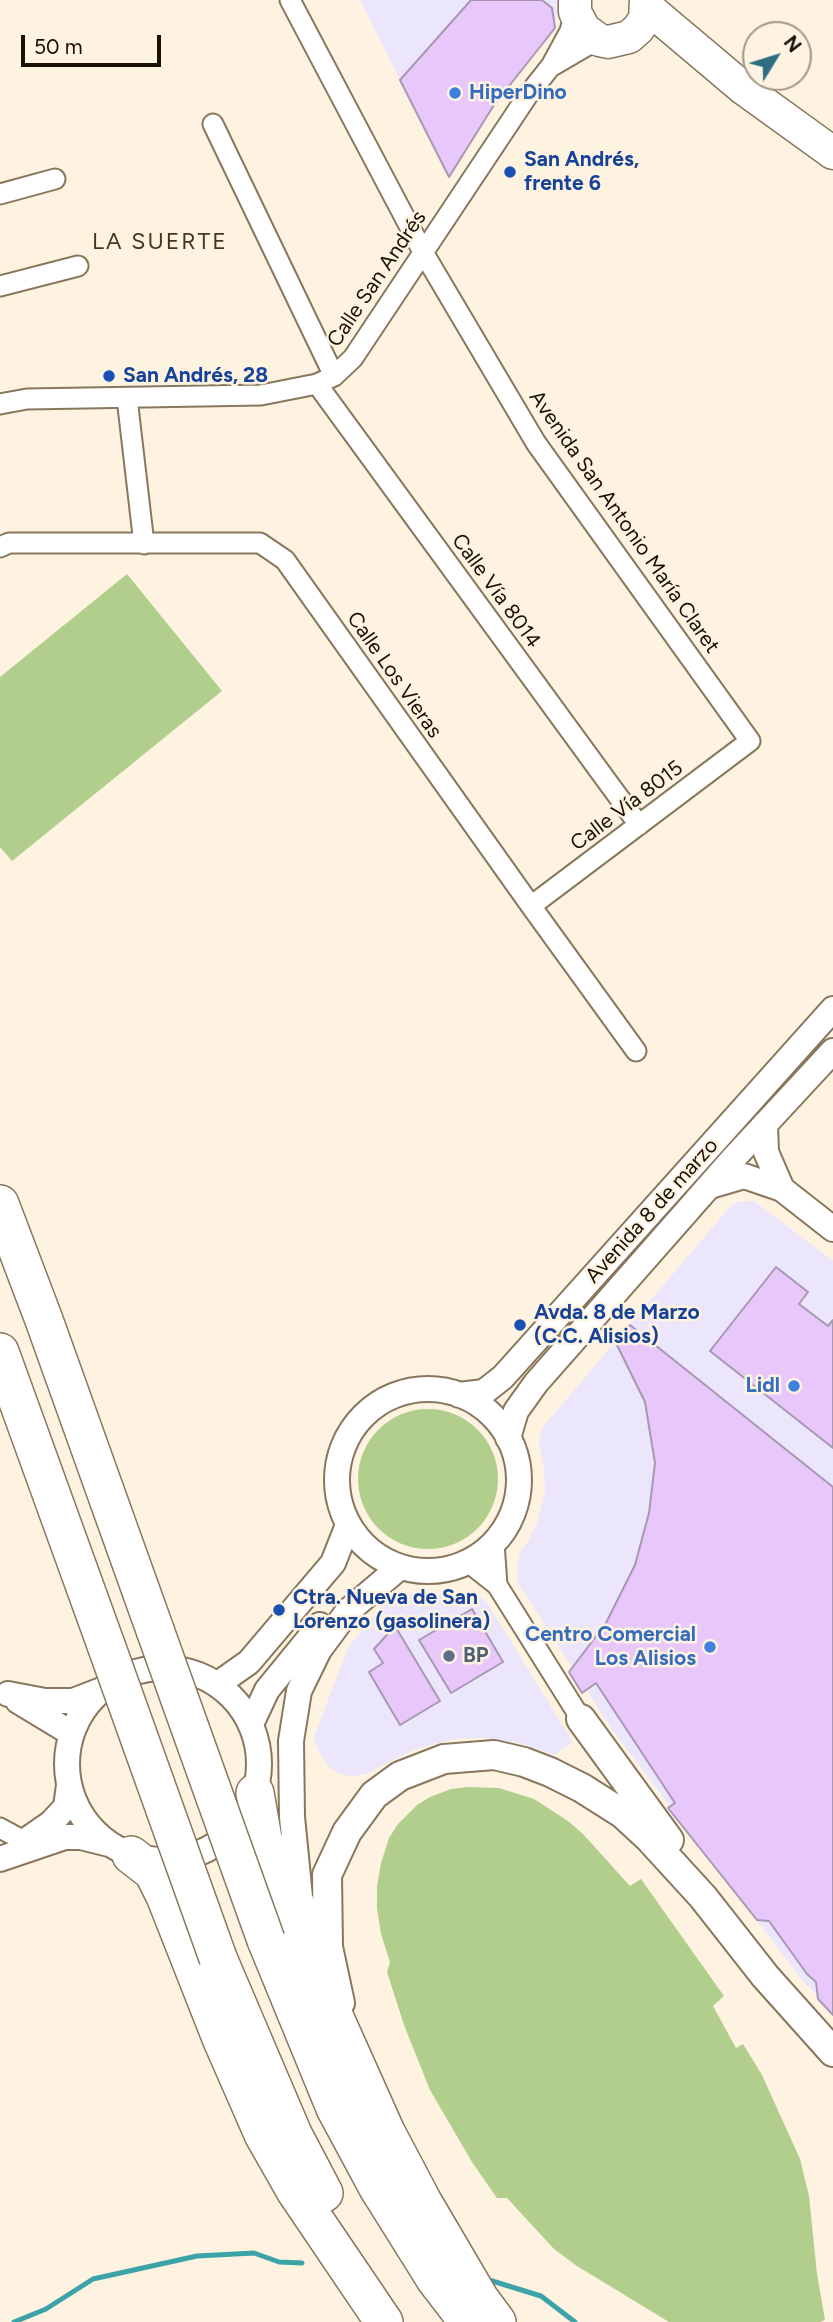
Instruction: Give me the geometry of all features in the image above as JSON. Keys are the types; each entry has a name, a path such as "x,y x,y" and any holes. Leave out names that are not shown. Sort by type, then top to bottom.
{"highway":[{"path":"0,1204 266,1940 335,2108 392,2211 435,2279 468,2322"},
{"path":"0,1352 218,1958 293,2134 335,2214 404,2322"},
{"path":"255,1794 263,1839 318,1980 386,2132 429,2213 480,2299 497,2322"},
{"path":"121,1850 153,1872 263,2134 296,2192 384,2322"}],"main road":[{"path":"619,39 638,29 645,19 647,3"},
{"path":"647,3 743,88 833,153"},
{"path":"575,6 583,29 599,40 659,38 696,48"},
{"path":"581,1719 683,1860 703,1897"},
{"path":"386,2132 371,2077 340,2003 328,1947 327,1875 347,1832 374,1795 400,1776 444,1759 494,1755 533,1765 582,1788 623,1814 703,1897 765,1976 833,2052"}],"street":[{"name":"Avenida San Antonio María Claret","path":"290,0 423,252 536,443 750,741"},
{"name":"Calle San Andrés","path":"326,380 353,358 528,95 551,66 570,31 575,6"},
{"name":"Calle San Andrés","path":"551,66 588,45 619,39"},
{"name":"Calle Vía 8014","path":"213,124 326,380 639,825"},
{"path":"0,194 55,179"},
{"path":"0,286 78,265"},
{"path":"0,404 27,399 261,395 326,380"},
{"path":"127,398 144,544"},
{"name":"Calle Los Vieras","path":"0,547 9,543 260,543 285,560 636,1051"},
{"name":"Calle Vía 8015","path":"531,906 750,741"},
{"name":"Avenida 8 de marzo","path":"459,1395 484,1392 503,1377 833,1009"},
{"name":"Avenida 8 de marzo","path":"508,1438 516,1411 536,1383 732,1160 833,1051"},
{"path":"765,1124 766,1153 782,1189"},
{"path":"709,1186 744,1176 782,1189 833,1229"},
{"path":"428,1389 459,1395 479,1405 496,1420 508,1438 518,1465 518,1493 510,1520 494,1544 468,1562 446,1570 422,1572 396,1566 367,1548 348,1525 338,1495 338,1463 349,1434 369,1410 397,1394 428,1389"},
{"path":"218,1684 249,1662 332,1563 348,1525"},
{"path":"494,1544 497,1585"},
{"path":"468,1562 497,1585 581,1719"},
{"path":"251,1724 267,1690 338,1602 364,1580 396,1566"},
{"path":"340,2003 315,1945 300,1896 292,1817 291,1741 299,1691 319,1650 348,1611 396,1566"},
{"path":"4,1692 45,1701 73,1701 99,1691 127,1674 157,1667 189,1671 218,1684 237,1702 251,1724 258,1747 260,1770 255,1794 241,1821 220,1843 192,1856 162,1860 81,1837 65,1837 10,1852"},
{"path":"99,1691 82,1710 71,1733 66,1759 69,1785 77,1808 91,1829 121,1850"},
{"path":"4,1692 71,1733"},
{"path":"10,1852 51,1824 66,1807 69,1785"},
{"path":"0,1828 10,1852"}],"shaded area":[{"name":"HiperDino","path":"360,0 560,0 555,28 494,105 449,177"},
{"name":"Centro Comercial Los Alisios","path":"754,1201 833,1261 833,2012 802,1980 613,1731 518,1583 520,1552 538,1520 545,1491 539,1443 542,1428 728,1209 736,1202"},
{"path":"467,1592 486,1601 573,1742 554,1755 523,1744 486,1738 454,1739 413,1750 366,1774 351,1777 329,1767 319,1752 314,1737 348,1648 382,1605 397,1594 454,1595"}],"green space":[{"path":"127,574 222,691 12,861 0,847 0,677"},
{"path":"428,1409 455,1414 478,1429 493,1452 498,1479 493,1506 478,1529 455,1544 428,1549 401,1544 378,1529 363,1506 358,1479 363,1452 378,1429 401,1414"},
{"path":"499,1788 534,1799 583,1834 630,1886 641,1879 724,1996 713,2006 736,2048 743,2044 762,2075 800,2159 809,2196 825,2320 669,2322 554,2249 507,2198 497,2198 472,2162 430,2090 404,2025 387,1972 390,1962 381,1934 377,1908 381,1863 389,1838 398,1824 417,1805 430,1797 451,1789"}],"building":[{"name":"HiperDino","path":"471,0 542,0 552,8 555,28 494,105 449,177 400,80"},
{"name":"Lidl","path":"776,1267 808,1292 799,1304 828,1326 833,1320 833,1448 710,1351"},
{"name":"Centro Comercial Los Alisios","path":"630,1325 833,1487 833,2015 818,1999 816,1982 807,1974 769,1921 757,1920 668,1808 675,1803 596,1683 582,1693 569,1672 606,1623 635,1565 649,1513 655,1463 645,1402 616,1343"},
{"path":"472,1609 503,1662 451,1693 419,1640"},
{"path":"395,1626 440,1701 400,1725 369,1672 383,1663 374,1649"}],"waterway":[{"path":"14,2322 46,2309 93,2279 197,2256 254,2253 279,2262 302,2263"},
{"path":"489,2280 541,2296 575,2322"}],"place":[{"name":"HiperDino","path":"455,93"},
{"name":"San Andrés, frente 6","path":"510,172"},
{"name":"San Andrés, 28","path":"109,376"},
{"name":"Avda. 8 de Marzo (C.C. Alisios)","path":"520,1325"},
{"name":"Lidl","path":"794,1386"},
{"name":"Ctra. Nueva de San Lorenzo (gasolinera)","path":"279,1610"},
{"name":"Centro Comercial Los Alisios","path":"710,1647"},
{"name":"BP","path":"449,1656"}],"district":[{"name":"LA SUERTE","path":"160,242"}]}
